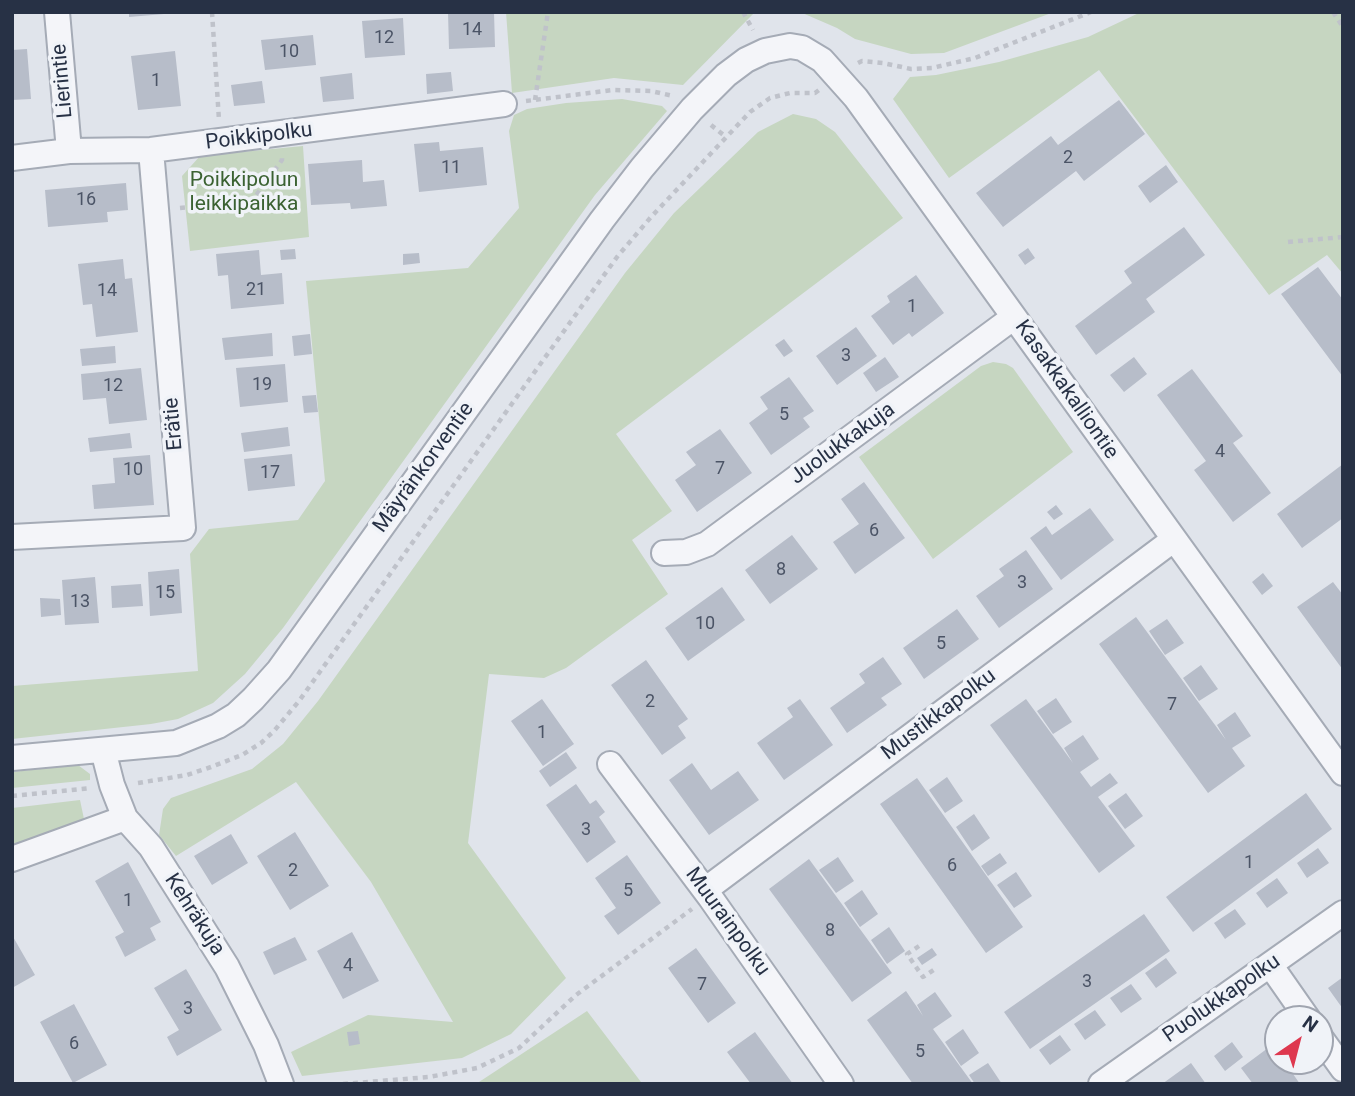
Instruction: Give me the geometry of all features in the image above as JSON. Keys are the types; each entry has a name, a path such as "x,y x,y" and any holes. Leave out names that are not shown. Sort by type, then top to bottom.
{"street":[{"name":"Lierintie","path":"57,12 69,150"},
{"name":"Kasakkakalliontie","path":"765,51 790,46 802,48 822,60 838,76 1343,773"},
{"name":"Mäyränkorventie","path":"12,758 176,743 198,736 236,715 267,686 642,168 692,109 726,75 746,60 765,51"},
{"name":"Poikkipolku","path":"12,158 69,150 151,150 505,104"},
{"name":"Erätie","path":"12,537 183,528 151,150"},
{"name":"Juolukkakuja","path":"664,553 686,552 707,544 1014,317"},
{"name":"Mustikkapolku","path":"707,893 1173,540"},
{"name":"Kehräkuja","path":"103,750 112,785 125,818 151,848 227,967 266,1045 281,1084"},
{"name":"Muurainpolku","path":"610,764 707,893 841,1084"},
{"path":"12,859 125,818"},
{"name":"Puolukkapolku","path":"1101,1084 1343,913"},
{"path":"1271,966 1298,1005"}],"path":[{"path":"212,12 220,142"},
{"path":"535,100 548,12"},
{"path":"849,67 862,61 911,69 932,68 975,58 1091,12"},
{"path":"1333,12 1343,27"},
{"path":"505,104 613,90 651,91 680,99"},
{"path":"128,784 187,775 211,767 242,755 274,731 299,701 617,257 750,112 771,98 790,93 815,93"},
{"path":"706,121 726,137"},
{"path":"156,209 252,201 282,160 286,134"},
{"path":"1288,242 1343,237"},
{"path":"12,796 90,788"},
{"path":"343,1084 429,1077 477,1068 519,1048 576,995 707,893"},
{"path":"919,946 907,954 915,966 923,977 935,969"}],"green space":[{"path":"506,12 755,12 683,85 614,78 512,93"},
{"path":"800,12 1054,12 944,53 911,54 855,39"},
{"path":"1141,12 1343,12 1343,274 1327,255 1269,295 1099,70 949,178 893,99 910,77 936,75 999,62 1088,37"},
{"path":"622,99 662,106 667,111 595,195 283,628 245,674 213,703 178,719 12,739 12,686 198,671 190,554 209,529 298,520 325,481 306,281 468,268 519,208 509,131 514,115 527,109 566,103"},
{"path":"793,114 816,119 835,132 903,218 616,434 672,511 632,540 668,594 566,668 544,678 489,674 468,843 566,978 511,1034 462,1058 302,1076 291,1052 368,1015 453,1022 371,882 296,782 176,856 159,835 163,809 171,798 252,769 283,744 318,701 625,273 674,213 758,132"},
{"name":"Poikkipolun leikkipaikka","path":"303,146 309,237 190,251 182,176 200,156"},
{"path":"993,362 1013,368 1073,452 933,559 859,457 981,366"},
{"path":"78,765 90,774 90,780 12,788 12,772"},
{"path":"80,800 84,819 12,845 12,808"},
{"path":"587,1011 641,1082 460,1084 479,1082"}],"building":[{"path":"129,12 164,12 164,14 129,17"},
{"path":"448,12 494,12 495,47 449,49"},
{"path":"403,18 405,55 365,58 362,21"},
{"path":"313,35 316,65 265,70 261,40"},
{"path":"27,49 31,99 12,100 12,50"},
{"path":"175,51 181,106 138,110 131,56"},
{"path":"451,72 453,91 427,94 426,74"},
{"path":"352,73 354,99 323,102 320,77"},
{"path":"262,81 265,103 234,106 231,85"},
{"path":"1119,100 1145,134 1084,181 1076,171 1003,227 976,193 1051,136 1058,145"},
{"path":"439,142 440,151 483,147 487,185 419,192 414,144"},
{"path":"362,160 363,182 384,180 387,206 351,209 350,203 311,205 308,164"},
{"path":"1166,165 1178,182 1150,203 1138,186"},
{"path":"126,183 128,210 107,212 108,222 48,227 45,190"},
{"path":"1184,227 1205,255 1146,299 1155,312 1096,355 1075,326 1132,283 1124,271"},
{"path":"1028,248 1035,258 1025,265 1018,255"},
{"path":"295,249 296,259 281,260 280,250"},
{"path":"259,250 261,275 282,273 284,304 231,309 228,275 218,276 216,254"},
{"path":"419,253 420,263 403,265 403,254"},
{"path":"123,259 125,279 132,278 138,332 96,337 92,304 83,305 78,264"},
{"path":"1318,267 1343,300 1343,377 1281,294"},
{"path":"916,275 944,313 912,337 909,333 893,345 871,316 890,302 887,296"},
{"path":"856,327 877,356 837,385 816,356"},
{"path":"272,333 273,356 225,360 222,338"},
{"path":"310,334 312,354 294,356 292,336"},
{"path":"784,339 793,351 784,357 775,345"},
{"path":"115,346 116,363 82,366 80,349"},
{"path":"885,357 899,377 876,392 863,373"},
{"path":"1134,357 1147,374 1124,392 1110,375"},
{"path":"285,364 288,402 240,407 236,368"},
{"path":"141,368 147,420 109,424 106,398 83,400 81,374"},
{"path":"1192,369 1243,436 1233,443 1271,493 1233,522 1194,470 1206,461 1157,395"},
{"path":"789,377 814,411 803,418 810,427 771,455 749,423 768,409 760,397"},
{"path":"316,395 318,412 304,413 302,396"},
{"path":"288,427 290,446 244,452 241,433"},
{"path":"720,429 752,473 697,512 675,480 696,465 686,452"},
{"path":"130,433 132,448 90,452 88,438"},
{"path":"292,454 295,486 248,491 244,459"},
{"path":"150,455 154,505 94,509 92,485 115,483 113,458"},
{"path":"1343,464 1343,518 1302,548 1277,514"},
{"path":"864,482 905,538 855,574 833,542 859,524 841,499"},
{"path":"1056,505 1063,514 1054,520 1047,512"},
{"path":"1090,508 1114,540 1061,580 1030,538 1046,526 1052,535"},
{"path":"792,535 818,569 770,604 745,570"},
{"path":"1026,550 1053,589 999,628 976,596 1004,576 999,569"},
{"path":"179,569 182,613 150,616 148,572"},
{"path":"1263,573 1273,586 1262,595 1252,582"},
{"path":"95,577 99,623 65,625 62,580"},
{"path":"1333,582 1343,595 1343,670 1297,607"},
{"path":"141,584 143,606 112,608 111,586"},
{"path":"722,587 745,620 688,661 665,628"},
{"path":"40,598 60,599 61,615 41,617"},
{"path":"957,609 979,639 924,679 903,648"},
{"path":"1136,617 1226,740 1217,725 1235,712 1251,736 1232,748 1245,766 1208,793 1099,644"},
{"path":"1167,619 1184,643 1165,655 1149,631"},
{"path":"883,657 902,684 881,698 887,705 847,733 830,708 865,683 859,674"},
{"path":"646,660 688,719 678,726 686,738 662,755 611,685"},
{"path":"1201,665 1218,689 1199,701 1183,678"},
{"path":"1056,698 1072,722 1053,734 1037,711"},
{"path":"542,699 574,744 543,766 511,721"},
{"path":"800,699 833,745 784,780 757,743 793,717 787,708"},
{"path":"1026,699 1073,763 1064,748 1083,735 1099,759 1080,772 1091,787 1110,773 1118,783 1098,797 1135,846 1099,873 990,725"},
{"path":"566,752 577,768 550,787 539,771"},
{"path":"692,763 711,790 738,771 759,800 709,835 669,780"},
{"path":"947,777 963,801 945,813 929,790"},
{"path":"917,778 1023,927 986,953 880,804"},
{"path":"576,784 590,804 596,800 605,812 599,817 616,842 587,863 546,805"},
{"path":"1126,793 1143,816 1125,829 1108,806"},
{"path":"1306,793 1332,829 1193,932 1166,897"},
{"path":"974,814 990,838 972,851 956,827"},
{"path":"295,832 329,886 290,910 257,856"},
{"path":"231,834 248,863 212,885 194,856"},
{"path":"1318,848 1329,863 1307,878 1297,863"},
{"path":"1000,853 1007,863 988,876 981,866"},
{"path":"627,855 661,903 618,935 604,916 616,908 595,878"},
{"path":"838,857 854,881 836,893 819,870"},
{"path":"809,859 892,973 852,1002 769,889"},
{"path":"128,862 161,922 150,928 156,940 125,957 115,937 124,932 95,881"},
{"path":"1016,872 1032,896 1014,908 997,885"},
{"path":"1277,878 1288,893 1267,908 1256,893"},
{"path":"862,890 878,914 860,927 844,903"},
{"path":"1235,909 1246,924 1225,939 1214,923"},
{"path":"1144,914 1170,951 1030,1049 1004,1012"},
{"path":"889,927 905,951 887,964 871,940"},
{"path":"352,932 379,981 343,999 317,951"},
{"path":"12,935 35,975 12,988"},
{"path":"295,937 307,960 274,975 263,952"},
{"path":"696,948 736,1003 708,1023 668,968"},
{"path":"932,948 937,955 922,965 917,958"},
{"path":"1166,958 1177,973 1156,988 1145,973"},
{"path":"186,969 222,1030 177,1056 167,1037 179,1030 154,988"},
{"path":"1343,977 1343,1009 1328,988"},
{"path":"1131,984 1142,999 1121,1013 1110,998"},
{"path":"906,991 923,1016 917,1005 935,992 952,1016 933,1029 973,1084 913,1084 867,1020"},
{"path":"74,1004 107,1065 73,1083 40,1022"},
{"path":"1095,1010 1106,1025 1085,1040 1074,1024"},
{"path":"963,1029 979,1053 961,1066 945,1042"},
{"path":"358,1031 360,1044 349,1046 347,1032"},
{"path":"755,1032 793,1084 751,1084 727,1052"},
{"path":"1060,1035 1071,1050 1050,1065 1039,1050"},
{"path":"1232,1042 1243,1057 1225,1071 1214,1056"},
{"path":"1264,1051 1264,1075 1294,1075 1300,1084 1253,1084 1241,1068"},
{"path":"988,1063 1002,1084 975,1084 969,1075"},
{"path":"1191,1063 1206,1084 1162,1084"}]}
